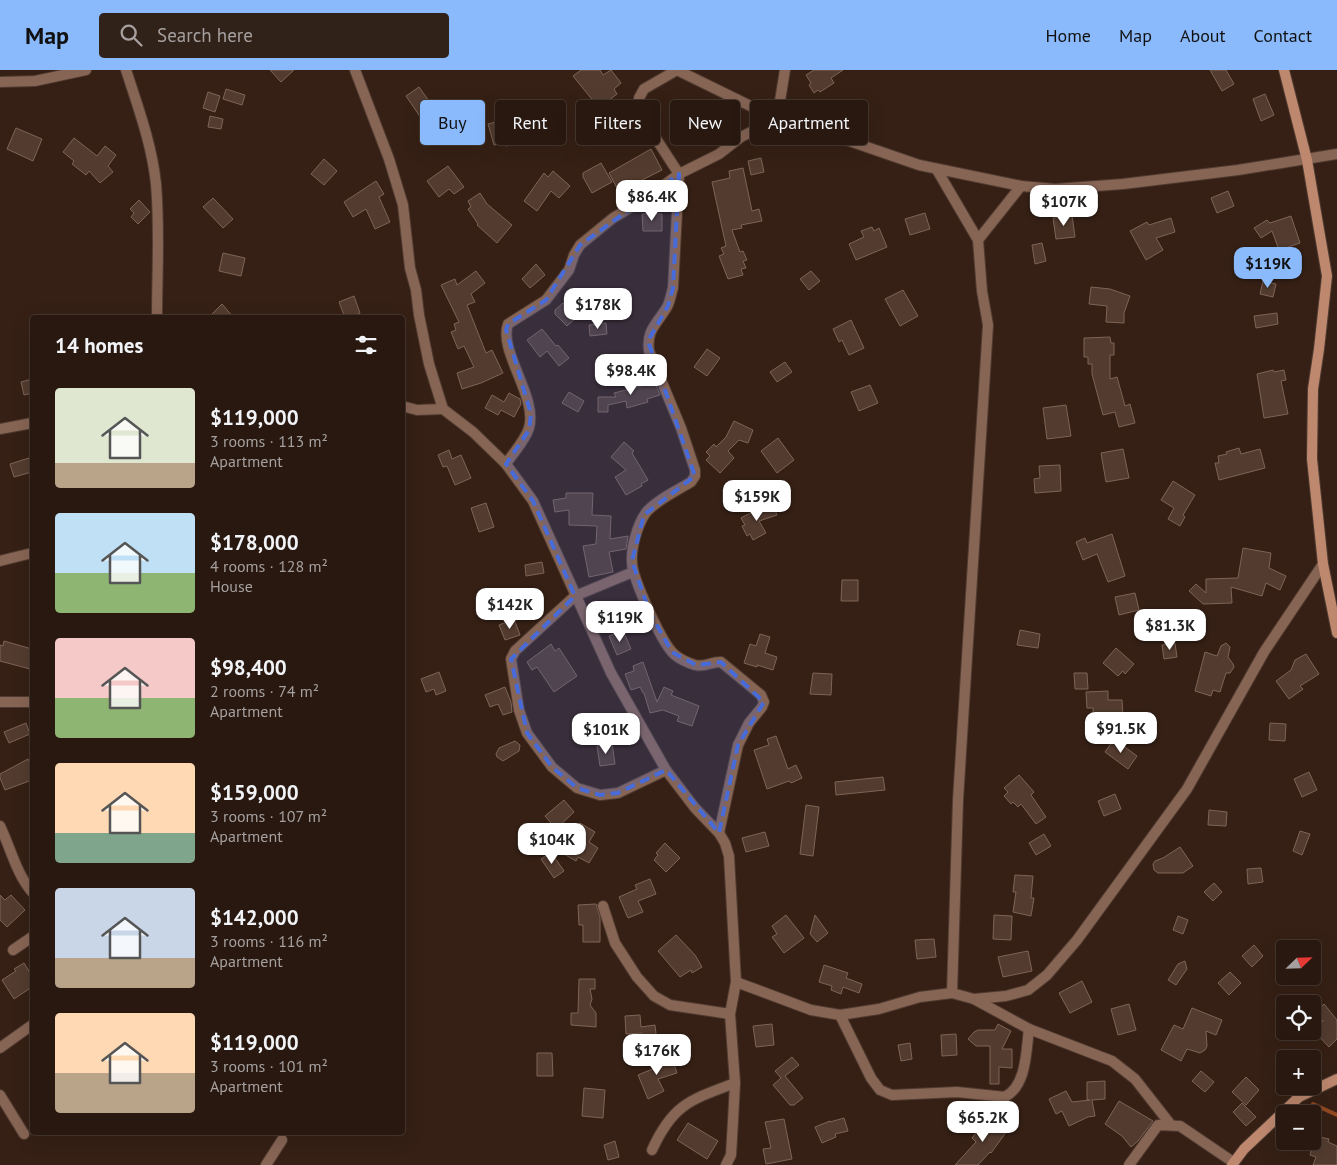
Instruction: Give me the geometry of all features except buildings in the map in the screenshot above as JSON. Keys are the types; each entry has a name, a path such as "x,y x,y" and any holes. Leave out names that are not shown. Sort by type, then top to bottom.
{"street":[{"path":"0,82 35,81 86,70"},
{"path":"126,70 144,128 156,183 159,240 157,315"},
{"path":"355,70 389,159 404,205 410,268 416,290 420,324 428,364 443,408 473,432 506,464 533,501 611,673 666,770 695,808 720,833 725,843 729,856 736,982 730,1014 735,1083 732,1160 726,1165"},
{"path":"720,833 738,745 749,723 764,702 761,695 721,662 716,661 706,666 696,665 672,652 649,611 633,572 632,561 636,536 644,515 650,508 691,482 695,476 695,470 681,428 649,351 648,341 651,330 668,306 673,288 679,174 640,114 639,98 644,89 677,70 750,106"},
{"path":"780,100 785,70"},
{"path":"1284,70 1307,160 1326,276 1313,389 1312,460 1323,564 1337,633"},
{"path":"506,464 529,430 532,414 506,337 508,324 546,300 569,270 574,255 580,246 613,218 645,199 679,174 719,154 750,132"},
{"path":"861,145 938,170 1021,186 1055,189 1123,184 1307,160 1337,154"},
{"path":"938,170 978,240 982,291 988,325 958,800 952,993"},
{"path":"978,240 1021,186"},
{"path":"405,407 417,410 443,408"},
{"path":"0,429 30,423"},
{"path":"0,561 30,554"},
{"path":"736,982 810,1010 840,1015 880,1009 920,997 952,993 974,998 1006,996 1028,990 1047,975 1077,940 1187,789 1264,652 1323,564"},
{"path":"633,572 575,596 515,651 511,659 519,710 528,734 552,767 576,788 600,795 618,793 666,770"},
{"path":"0,702 30,702"},
{"path":"0,826 19,873 30,889"},
{"path":"603,906 615,943 636,976 654,996 670,1005 730,1014"},
{"path":"13,950 30,938"},
{"path":"974,998 1029,1029 1112,1061 1125,1070 1143,1088 1171,1125"},
{"path":"840,1015 871,1078 880,1090 892,1095 956,1092 1005,1097 1017,1089 1022,1074 1029,1029"},
{"path":"0,1048 30,1026"},
{"path":"1129,1165 1158,1125 1180,1126 1233,1164 1244,1149 1298,1097 1337,1079"},
{"path":"652,1150 661,1131 676,1111 694,1098 735,1083"},
{"path":"0,1095 24,1134"},
{"path":"266,1165 282,1140"}],"highlighted area":[{"path":"679,174 673,288 668,306 648,341 695,476 644,515 632,561 649,611 672,652 696,665 721,662 764,702 738,745 719,833 666,770 618,793 600,795 577,788 552,767 527,733 511,659 575,596 533,501 506,464 529,430 531,414 506,330 508,324 546,300 580,245"}],"waterway":[{"path":"1313,1104 1337,1115"}]}
